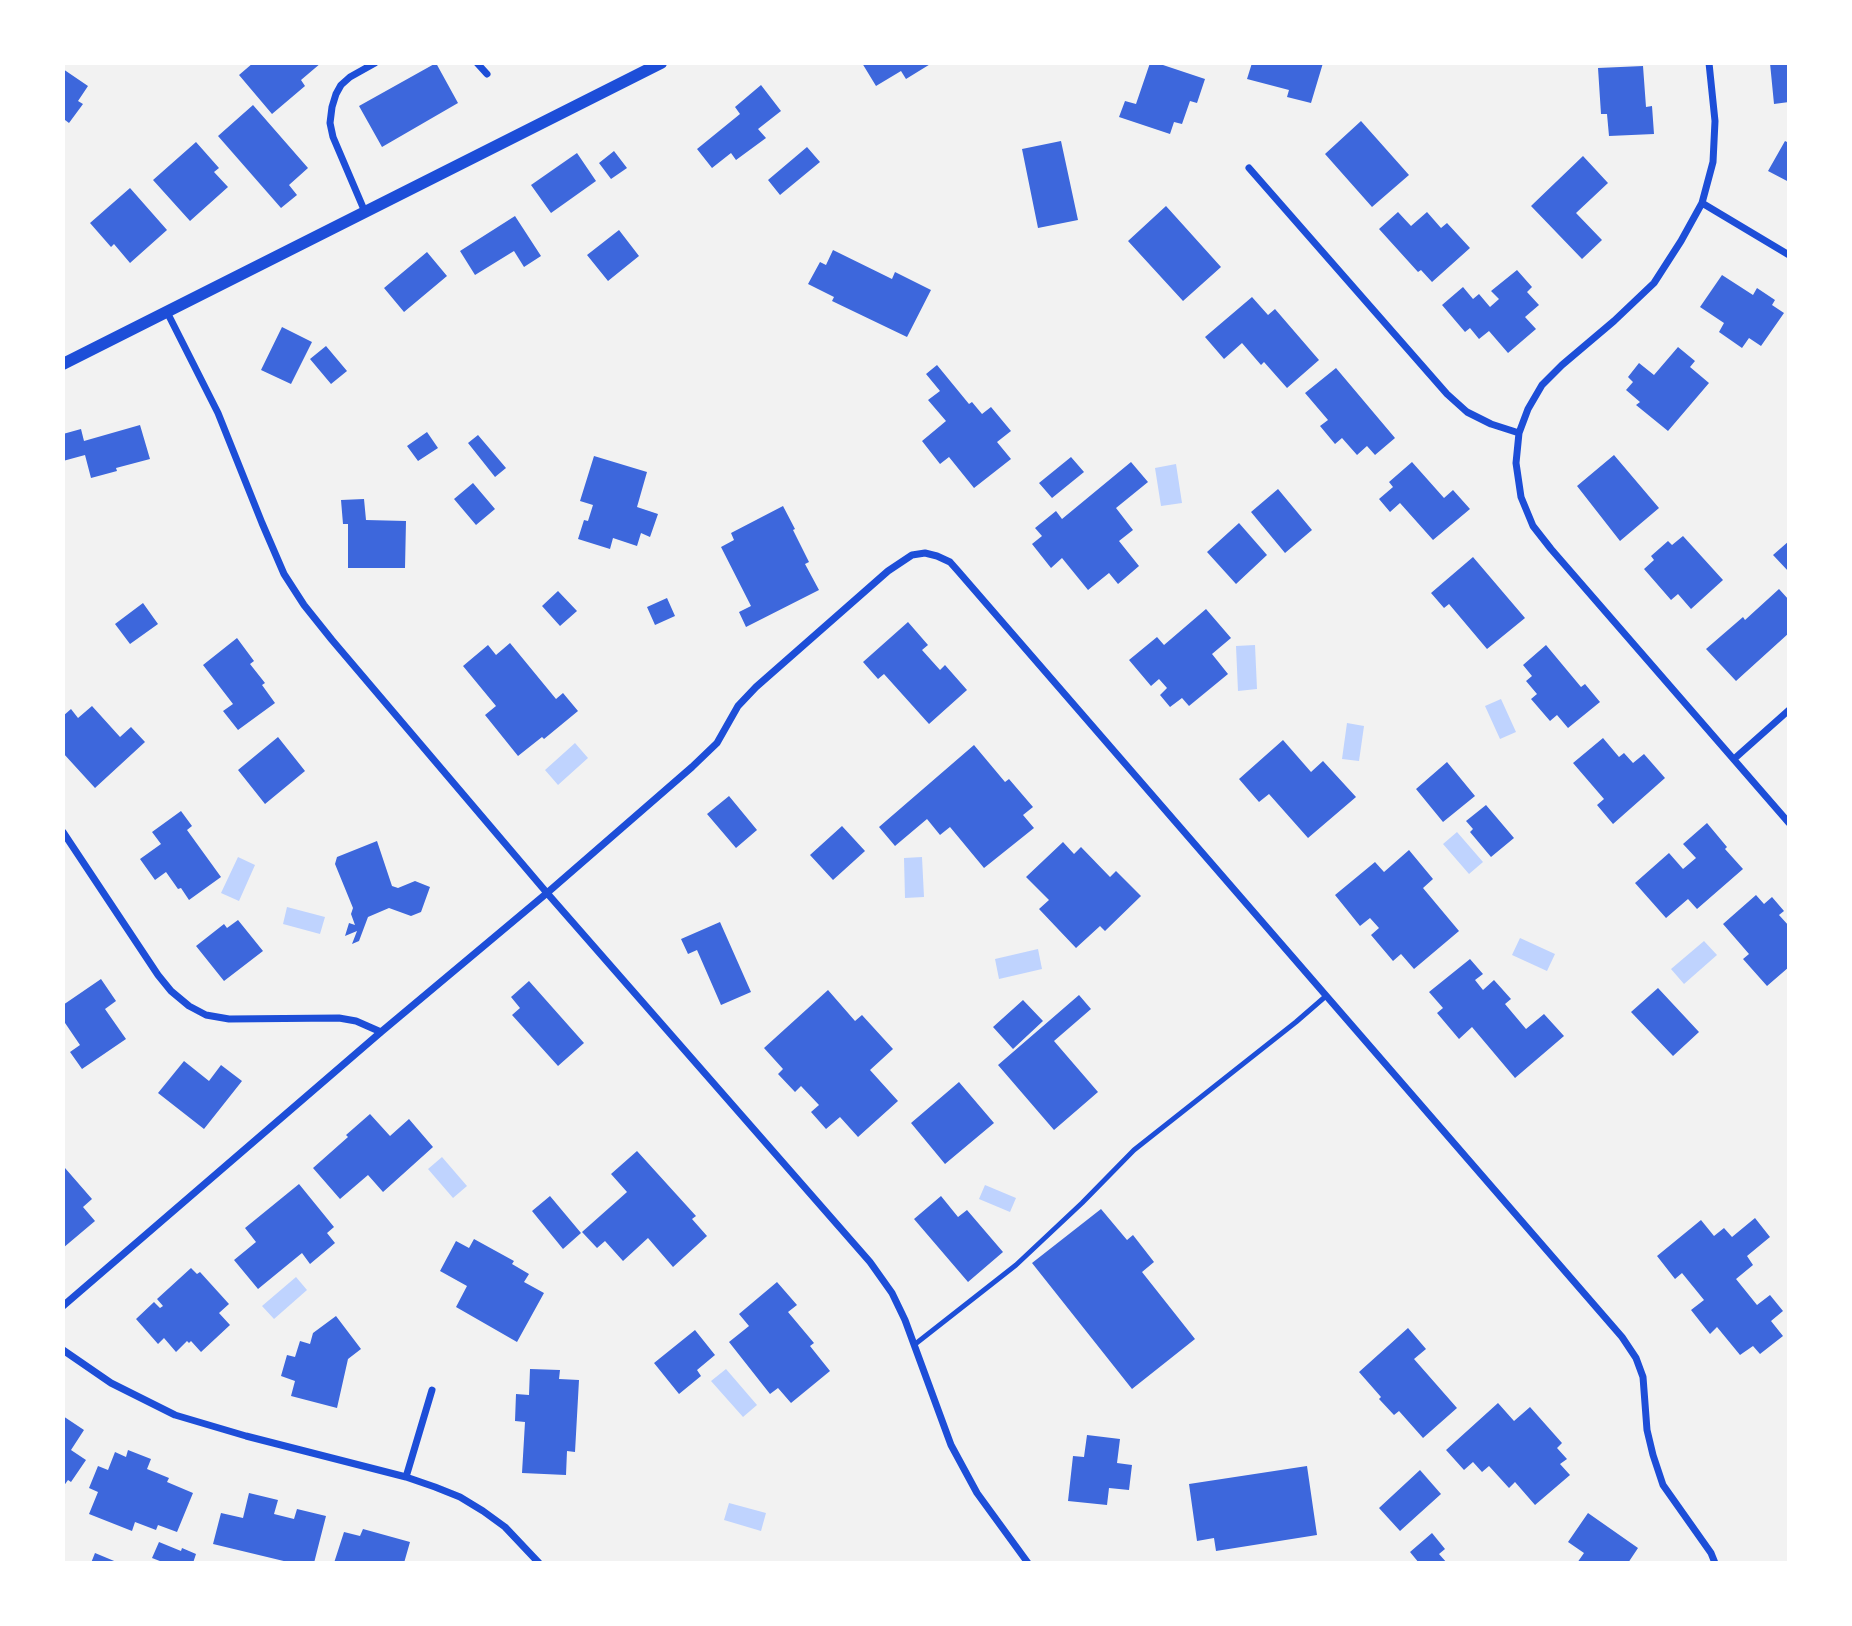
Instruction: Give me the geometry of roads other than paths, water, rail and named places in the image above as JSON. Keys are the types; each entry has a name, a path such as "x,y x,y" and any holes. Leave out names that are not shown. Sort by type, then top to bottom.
{"street":[{"path":"365,212 333,138 330,123 335,94 341,85 375,63"},
{"path":"477,63 487,74"},
{"path":"63,364 660,63"},
{"path":"1709,63 1715,121 1713,162 1702,203 1654,283 1542,385 1528,409 1519,433 1516,463 1521,497 1534,526 1551,549 1789,823"},
{"path":"1249,168 1447,394 1467,412 1490,424 1519,433"},
{"path":"1702,203 1789,255"},
{"path":"167,312 218,413 284,575 304,605 547,892 870,1262 892,1293 951,1445 977,1493 1028,1563"},
{"path":"63,1306 717,743 738,706 755,687 888,571 912,555 925,553 937,555 950,562 958,571 1629,1348 1643,1377 1647,1430 1663,1485 1716,1563"},
{"path":"1734,759 1789,710"},
{"path":"63,832 158,975 171,991 189,1006 206,1014 229,1019 339,1018 356,1021 381,1032"},
{"path":"63,1350 111,1383 175,1415 406,1477 460,1497 505,1527 539,1563"},
{"path":"406,1477 432,1390"}],"lane":[{"path":"914,1345 1016,1265 1135,1150 1326,996"}],"water":[{"path":"1176,464 1182,503 1161,506 1155,468"},
{"path":"1255,645 1257,689 1238,691 1236,646"},
{"path":"1501,699 1516,732 1500,739 1485,706"},
{"path":"1347,723 1364,726 1359,761 1342,759"},
{"path":"575,743 588,758 558,785 545,770"},
{"path":"1457,832 1483,862 1469,874 1443,844"},
{"path":"238,857 255,865 239,901 221,893"},
{"path":"922,857 924,897 905,898 904,858"},
{"path":"287,907 325,917 320,934 283,924"},
{"path":"1520,938 1555,954 1547,971 1512,955"},
{"path":"1704,941 1717,955 1684,984 1671,969"},
{"path":"1038,949 1042,969 999,979 995,959"},
{"path":"442,1157 467,1186 453,1198 428,1169"},
{"path":"985,1185 1016,1198 1010,1212 979,1199"},
{"path":"296,1277 307,1290 274,1319 262,1306"},
{"path":"726,1369 757,1405 743,1417 711,1381"},
{"path":"729,1503 766,1513 761,1531 724,1520"}]}
